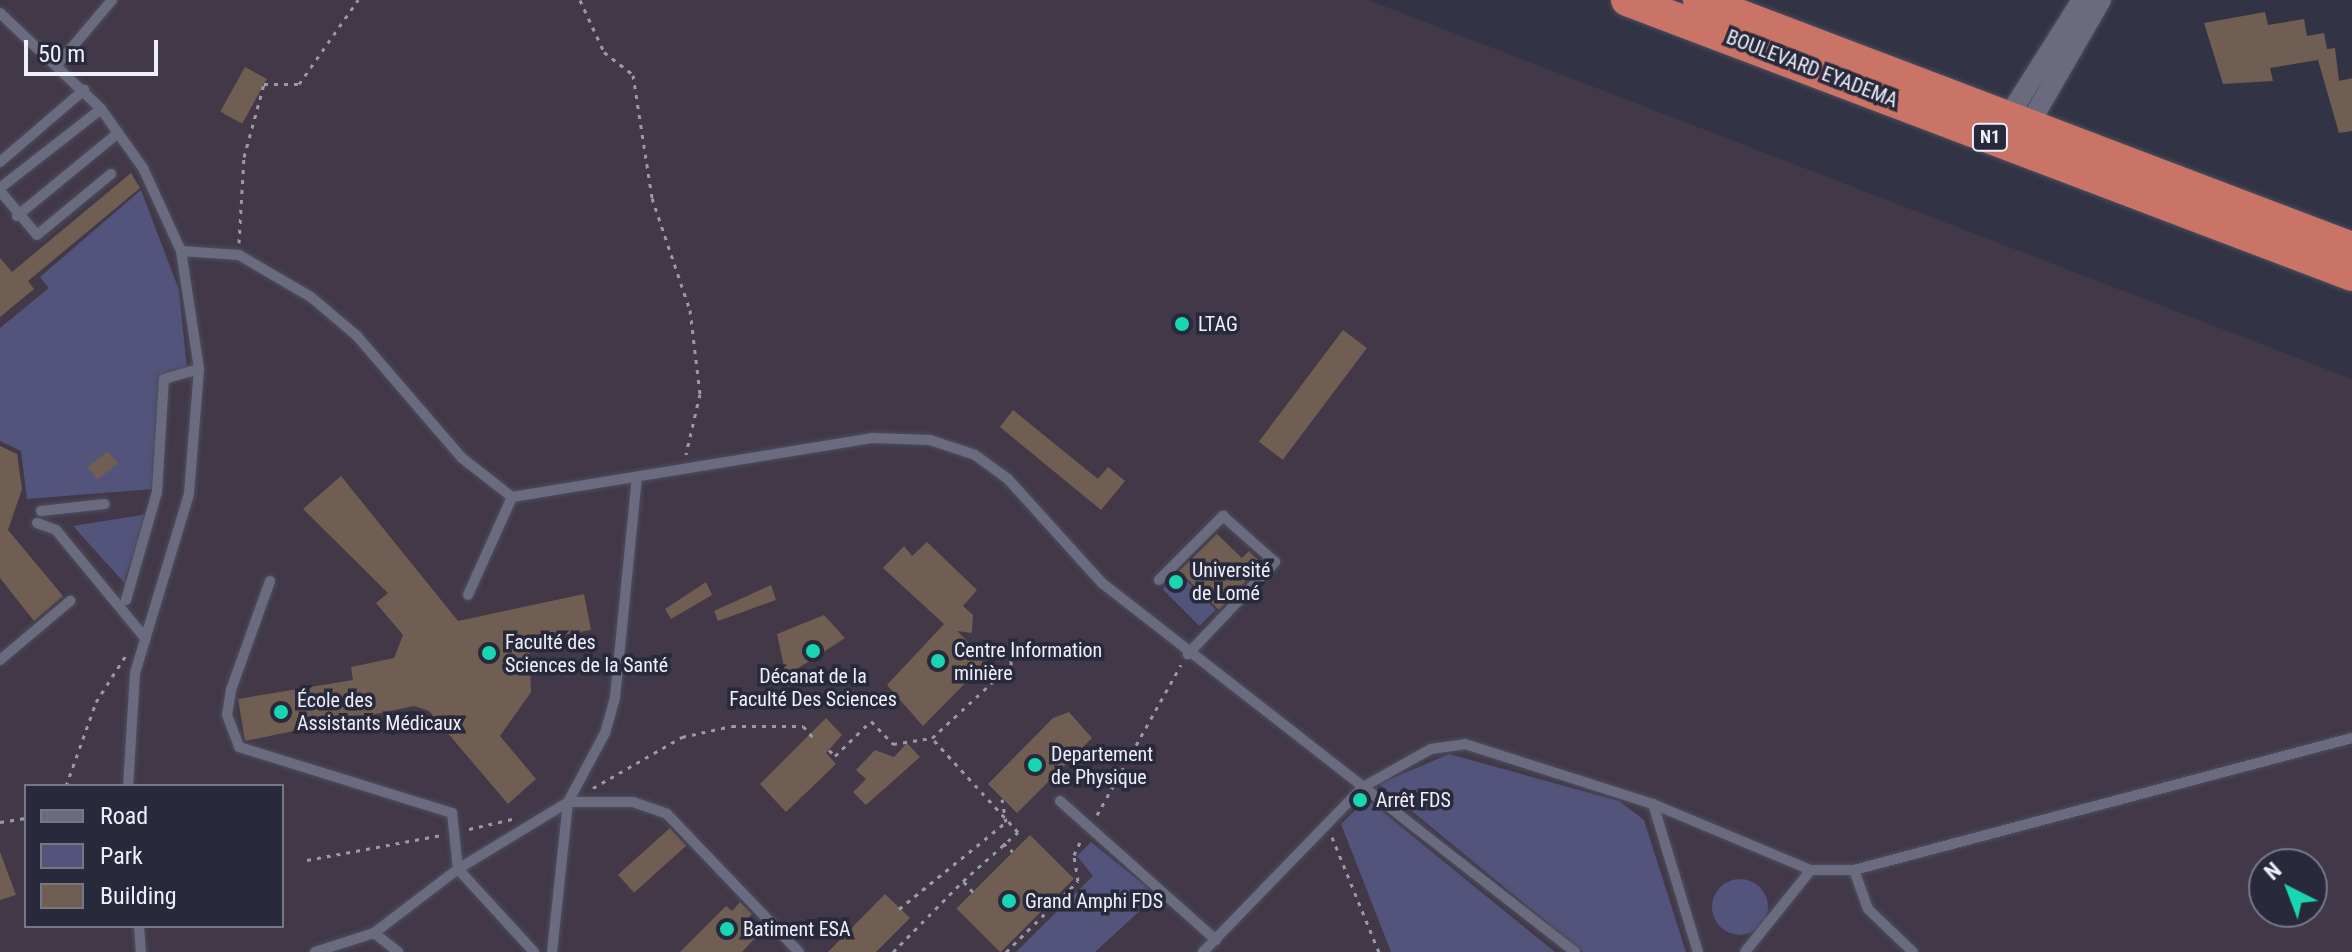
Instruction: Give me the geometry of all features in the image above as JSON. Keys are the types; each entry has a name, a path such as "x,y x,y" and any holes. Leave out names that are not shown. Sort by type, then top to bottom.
{"highway":[{"name":"BOULEVARD EYADEMA","path":"1627,0 2012,132 2352,275"},
{"name":"N1","path":"1699,0 2012,132 2352,248"}],"street":[{"path":"2012,132 2082,0"},
{"path":"2012,132 2101,0"}],"lane":[{"path":"58,64 112,0"},
{"path":"0,13 58,64 101,109 118,133 181,251 199,369 189,494 135,673 128,784"},
{"path":"0,162 84,90"},
{"path":"101,109 0,189 17,216 41,233 111,174"},
{"path":"17,216 118,133"},
{"path":"181,251 239,255 311,297 357,336 462,458 512,497 873,438 930,440 975,455 1008,479 1102,583 1188,654 1575,952"},
{"path":"126,600 157,492 164,379 199,369"},
{"path":"552,952 568,802 605,733 615,697 637,478"},
{"path":"468,595 512,497"},
{"path":"41,511 105,504"},
{"path":"1159,580 1223,516 1275,562 1188,654"},
{"path":"37,523 56,530 145,643"},
{"path":"270,581 231,690 227,715 239,747 442,807 452,813 458,833 458,869 534,952"},
{"path":"0,660 70,601"},
{"path":"1203,952 1363,787 1431,749 1465,744 1653,804 1811,870 1854,870 2352,738"},
{"path":"1060,801 1216,940"},
{"path":"315,952 374,933 458,869 568,802 633,802 667,814 799,952"},
{"path":"1653,804 1698,952"},
{"path":"1745,952 1811,870"},
{"path":"1854,870 1868,909 1913,952"},
{"path":"139,928 141,952"},
{"path":"374,933 398,952"}],"path":[{"path":"239,255 244,157 264,84 299,84 358,0"},
{"path":"580,0 604,52 633,75 652,198 690,310 700,394 694,436 678,470"},
{"path":"829,750 835,756 871,721 893,744 932,738 1011,665 1012,637"},
{"path":"67,784 118,658 145,643"},
{"path":"1006,952 1078,881 1074,855 1188,654"},
{"path":"568,802 682,737 732,726 803,726 816,741"},
{"path":"893,952 963,881 1018,832 932,738"},
{"path":"1002,799 1006,822"},
{"path":"307,860 458,833 525,817"},
{"path":"0,822 24,818"},
{"path":"899,909 1006,822"},
{"path":"1327,826 1379,952"},
{"path":"1003,843 1013,852"},
{"path":"963,881 973,892"}],"shaded area":[{"name":"Université de Lomé","path":"0,0 1368,0 2352,379 2352,952 0,952"}],"green space":[{"path":"141,190 179,290 187,369 161,374 153,489 27,499 21,451 0,441 0,328 49,288 40,277"},
{"path":"148,514 125,578 129,588 73,526"},
{"path":"1179,573 1216,610 1200,626 1163,589"},
{"path":"1449,754 1619,801 1644,820 1686,952 1583,952 1379,784"},
{"path":"1367,799 1555,952 1391,952 1341,824"},
{"path":"1091,842 1157,895 1095,952 1016,952 1093,876 1077,856"},
{"path":"1740,879 1760,887 1768,907 1760,927 1740,935 1720,927 1712,907 1720,887"}],"building":[{"path":"2265,12 2268,25 2304,19 2307,36 2324,33 2327,49 2335,48 2339,81 2352,78 2352,131 2339,133 2318,60 2270,68 2273,81 2223,84 2204,23"},
{"path":"245,67 267,79 242,124 220,112"},
{"path":"131,173 140,188 28,281 34,289 0,317 0,258 12,272"},
{"path":"1343,330 1367,348 1283,460 1259,442"},
{"path":"1013,410 1098,479 1108,467 1125,481 1101,510 1000,427"},
{"path":"0,446 17,454 22,489 8,530 63,596 34,621 0,578"},
{"path":"108,451 118,464 97,480 88,467"},
{"name":"Faculté des Sciences de la Santé","path":"341,476 458,621 584,594 591,630 529,641 531,692 500,736 536,779 508,804 429,711 414,706 245,741 238,699 353,680 351,667 394,658 403,635 376,603 388,593 303,509"},
{"path":"1217,534 1242,558 1249,551 1262,564 1219,610 1179,571"},
{"path":"927,542 977,590 963,606 973,615 972,633 957,631 987,661 923,726 887,685 944,624 883,568 904,546 912,556"},
{"path":"706,582 712,595 671,619 665,609"},
{"path":"771,585 776,600 718,621 714,611"},
{"path":"824,615 845,638 786,676 777,634"},
{"name":"Departement de Physique","path":"1069,712 1092,738 1017,813 988,784 1053,718"},
{"path":"826,718 842,735 826,753 836,764 786,812 760,784"},
{"path":"907,743 920,757 866,805 853,792 866,779 856,770 875,750 894,757"},
{"path":"670,828 686,846 634,893 618,875"},
{"name":"Grand Amphi FDS","path":"1030,835 1074,879 1001,952 956,909"},
{"path":"0,852 16,895 0,900"},
{"path":"885,894 910,918 876,952 828,952"},
{"name":"Batiment ESA","path":"740,902 752,914 744,923 757,936 742,952 680,952 726,906 732,911"}],"place":[{"name":"LTAG","path":"1182,324"},
{"name":"Université de Lomé","path":"1176,582"},
{"name":"Décanat de la Faculté Des Sciences","path":"813,651"},
{"name":"Faculté des Sciences de la Santé","path":"489,653"},
{"name":"Centre Information minière","path":"938,661"},
{"name":"École des Assistants Médicaux","path":"281,712"},
{"name":"Departement de Physique","path":"1035,765"},
{"name":"Arrêt FDS","path":"1360,800"},
{"name":"Grand Amphi FDS","path":"1009,901"},
{"name":"Batiment ESA","path":"727,929"}]}
